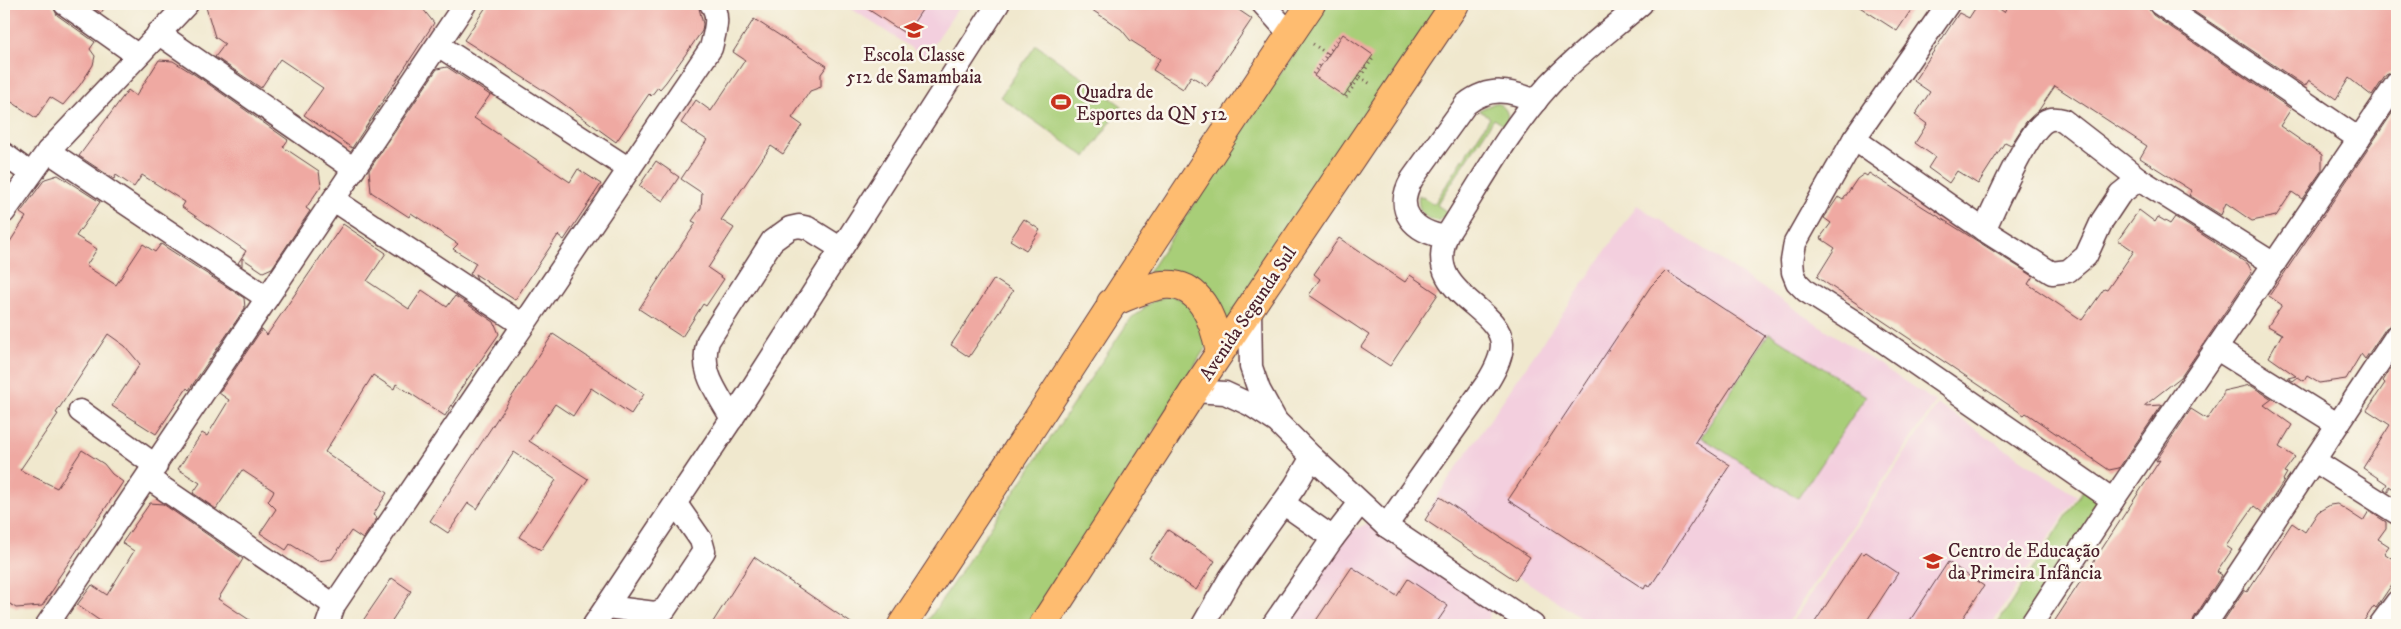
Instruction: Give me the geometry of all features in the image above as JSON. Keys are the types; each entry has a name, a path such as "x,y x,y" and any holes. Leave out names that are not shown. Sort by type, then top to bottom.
{"main road":[{"path":"902,625 1006,469 1111,303 1306,37 1311,4"},
{"name":"Avenida Segunda Sul","path":"1043,625 1194,391 1455,4"},
{"path":"1111,303 1162,285 1183,287 1194,294 1207,310 1216,329 1220,352"}],"street":[{"path":"65,4 137,55"},
{"path":"4,212 48,151 158,32 187,4"},
{"path":"47,625 152,472 465,4"},
{"path":"80,411 152,472 330,615 522,325 711,48 716,25 714,8 711,4"},
{"path":"594,625 732,419 998,4"},
{"path":"1263,4 1306,37"},
{"path":"1386,526 1487,383 1496,367 1502,346 1499,333 1493,324 1453,286 1447,276 1443,259 1446,237 1509,138 1536,101 1563,72 1641,4"},
{"path":"1948,4 1854,139 1795,243 1792,261 1797,282 1806,291 1880,338 2113,500"},
{"path":"2160,4 2359,139"},
{"path":"158,32 354,169"},
{"path":"438,45 628,169"},
{"path":"2031,625 2113,500 2397,83"},
{"path":"1446,237 1431,235 1422,230 1407,212 1403,203 1406,190 1412,179 1466,104 1474,98 1488,92 1503,91 1517,93 1536,101"},
{"path":"1984,230 2020,155 2039,128 2052,119 2063,120 2139,179 2274,264"},
{"path":"1854,139 1984,230 2052,273 2068,271 2086,256 2102,221 2120,194 2139,179"},
{"path":"48,151 267,298"},
{"path":"4,154 31,174"},
{"path":"334,200 522,325"},
{"path":"732,419 706,370 704,355 708,341 754,268 772,240 790,228 799,226 808,228 840,248"},
{"path":"1250,309 1252,367 1259,390 1277,422"},
{"path":"2205,625 2397,335"},
{"path":"2216,349 2337,424"},
{"path":"1194,391 1225,393 1251,405 1277,422 1386,526 1533,625"},
{"path":"1203,625 1230,578 1283,503 1312,457"},
{"path":"2315,461 2397,513"},
{"path":"1283,503 1333,538"},
{"path":"1273,625 1333,538 1360,503"},
{"path":"607,607 655,613 665,609 670,602 704,551 701,540 676,504"},
{"path":"2380,625 2397,602"}],"path":[{"path":"1313,74 1341,34"},
{"path":"1346,97 1374,57"}],"shaded area":[{"name":"Escola Classe 512 de Samambaia","path":"844,4 961,4 925,57"},
{"path":"1637,205 1936,402 1786,625 1592,625 1425,514"},
{"name":"Centro de Educação da Primeira Infância","path":"1938,404 2077,496 1991,625 1790,625"},
{"path":"1370,523 1491,608 1484,625 1286,625 1344,533"}],"green space":[{"path":"1327,4 1440,4 1227,326 1216,298 1200,281 1177,273 1148,273"},
{"name":"Quadra de Esportes da QN 512","path":"1036,45 1122,106 1086,157 1000,97"},
{"path":"1495,103 1503,106 1507,112 1507,127 1494,119 1437,205 1449,213 1437,221 1428,218 1420,209 1419,195 1434,204 1490,118 1479,110"},
{"path":"1170,295 1194,305 1211,339 1032,625 925,625 1129,321 1151,302"},
{"path":"1769,333 1866,396 1798,498 1701,437"},
{"path":"2085,487 2103,503 2023,625 1997,625"}],"building":[{"path":"4,4 52,4 57,15 95,42 90,49 95,56 93,65 80,85 63,105 50,97 36,118 4,97 4,37 8,30 4,28"},
{"path":"87,4 107,4 101,13"},
{"path":"205,4 419,4 434,23 352,148 304,115 323,88 280,59 261,88 215,57 225,44 215,37"},
{"path":"488,4 698,4 703,24 702,31 666,82 660,89 658,87 651,96 649,94 616,142 554,97 464,40"},
{"path":"860,4 926,4 906,34"},
{"path":"1083,4 1230,4 1252,19 1207,86 1191,76 1183,89 1153,70 1160,59 1130,40 1121,29"},
{"path":"1855,4 1915,4 1897,31"},
{"path":"1978,4 1992,4 2004,12 2009,4 2147,4 2153,15 2291,109 2280,126 2322,155 2322,170 2302,199 2292,192 2276,216 2252,221 2226,203 2221,215 2189,195 2192,191 2140,158 2147,146 2055,86 2039,110 2026,122 2011,145 2005,142 1978,184 1957,171 1949,183 1928,168 1935,157 1915,143 1927,124 1915,115 1930,92 1914,81 1959,13 1969,18"},
{"path":"2183,4 2397,4 2397,70 2386,75 2372,96 2349,78 2336,99 2309,80 2305,86"},
{"path":"754,19 827,66 821,74 821,87 810,91 792,118 802,125 783,154 771,146 721,220 734,228 708,268 724,279 706,306 703,304 682,337 639,309 696,223 692,221 701,208 702,193 681,179 707,140 681,123 696,100 711,111 745,60 733,52"},
{"path":"1343,34 1373,55 1344,96 1314,76"},
{"path":"159,60 173,61 200,78 288,140 283,147 319,171 321,186 306,208 310,211 272,268 263,272 242,258 242,266 238,263 246,251 182,207 185,202 142,175 134,187 116,175 114,179 79,156 128,90 136,96"},
{"path":"447,67 490,95 474,118 570,182 578,169 601,184 564,240 558,235 515,300 475,274 477,279 470,274 476,263 453,249 458,244 411,213 409,217 371,192 369,170 437,69"},
{"path":"2397,106 2397,322 2386,328 2365,359 2361,354 2346,379 2319,383 2307,376 2304,381 2298,377 2293,381 2288,378 2296,376 2269,357 2282,334 2268,326 2282,305 2269,296"},
{"path":"656,161 679,177 663,201 639,186"},
{"path":"1869,173 2033,276 2028,284 2082,320 2104,289 2107,290 2134,251 2118,240 2139,210 2155,222 2158,217 2170,224 2175,217 2248,264 2252,272 2181,377 2144,406 2162,405 2119,468 2109,470 2026,413 2024,415 1817,277 1835,248 1820,238 1831,223 1824,218 1838,197 1843,200 1857,179 1864,174 1867,176"},
{"path":"58,175 100,202 76,236 97,249 86,266 116,285 143,244 155,252 161,244 244,298 245,308 189,390 187,388 156,434 112,406 140,364 125,346 108,334 20,470 57,488 82,450 104,464 112,474 123,482 57,580 58,582 42,606 16,608 4,600 4,251 26,217 20,213 45,179"},
{"path":"1024,219 1040,230 1026,250 1010,240"},
{"path":"343,224 386,253 367,281 409,309 422,290 447,307 455,296 494,322 499,334 457,394 445,416 396,384 394,389 373,375 325,452 387,493 373,515 377,518 363,539 351,531 332,559 318,561 290,544 286,550 260,533 276,509 268,501 274,491 242,470 216,509 193,493 200,483 178,469 202,433 207,436 229,400 219,393 262,329 267,335"},
{"path":"1339,238 1405,282 1410,275 1438,294 1390,366 1361,347 1369,335 1309,295 1320,279 1314,274"},
{"path":"1666,271 1765,336 1695,442 1730,465 1650,587 1646,585 1644,589 1508,500 1651,286"},
{"path":"994,279 1013,291 969,357 951,345"},
{"path":"553,334 644,394 631,414 591,388 573,416 555,404 529,441 588,479 541,550 519,537 556,480 514,452 477,509 468,503 448,533 430,521"},
{"path":"2397,358 2397,491 2389,486 2389,492 2384,489 2387,484 2363,468 2390,425 2367,410 2385,383 2383,381"},
{"path":"2250,385 2272,399 2264,405 2292,425 2279,447 2295,457 2284,472 2287,473 2284,481 2263,513 2254,506 2226,546 2232,550 2217,572 2222,575 2194,618 2192,625 2052,625 2160,460 2156,461 2191,409 2207,419 2223,395 2223,391"},
{"path":"1440,497 1530,557 1515,580 1425,520"},
{"path":"150,503 163,504 243,559 218,599 257,625 106,625 77,605 92,585 107,595 134,551 122,543"},
{"path":"2337,504 2363,521 2369,511 2386,522 2386,528 2378,539 2389,546 2384,553 2397,562 2397,577 2376,608 2374,606 2361,625 2221,625 2244,590 2247,592 2292,523 2305,532 2318,512 2330,505"},
{"path":"1168,530 1215,561 1196,590 1149,558"},
{"path":"1861,552 1864,554 1866,552 1898,573 1864,625 1813,625"},
{"path":"754,557 854,625 711,625"},
{"path":"1948,562 1984,586 1958,625 1907,625"},
{"path":"1352,567 1397,596 1408,579 1448,606 1435,625 1313,625"},
{"path":"392,578 411,591 389,625 360,625"}],"place":[{"name":"Escola Classe 512 de Samambaia","path":"914,30"},
{"name":"Quadra de Esportes da QN 512","path":"1061,102"},
{"name":"Centro de Educação da Primeira Infância","path":"1933,561"}]}
